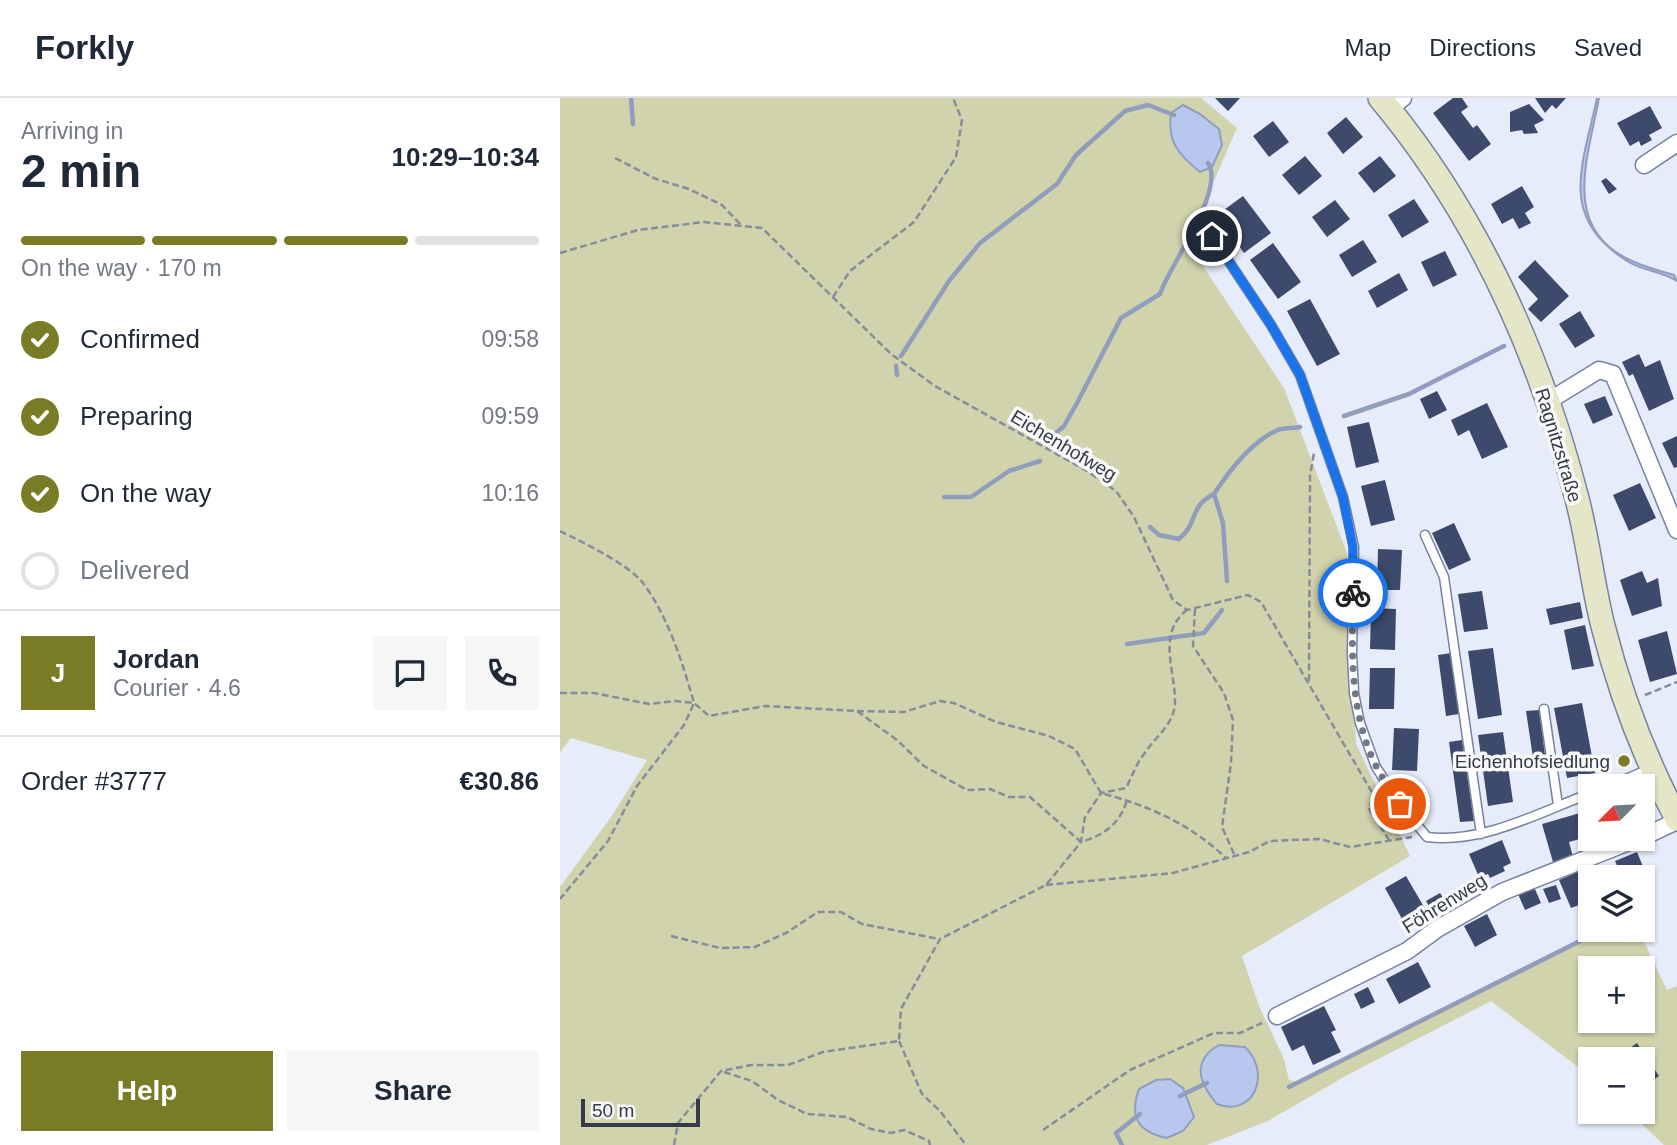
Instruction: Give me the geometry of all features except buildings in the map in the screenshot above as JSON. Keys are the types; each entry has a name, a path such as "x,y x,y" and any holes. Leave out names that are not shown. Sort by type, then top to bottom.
{"main road":[{"name":"Ragnitzstraße","path":"1391,102 1493,267 1529,351 1577,496 1606,635 1625,703 1651,768 1677,820"}],"street":[{"path":"1644,165 1677,143"},
{"path":"1547,402 1599,370 1614,374 1677,530"},
{"name":"Föhrenweg","path":"1656,830 1677,820"},
{"name":"Föhrenweg","path":"1277,1016 1408,951 1437,929 1502,892 1606,851"}],"lane":[{"path":"1212,236 1271,325 1300,375 1343,497 1353,547 1354,693 1360,723 1376,767 1400,804 1427,837 1444,839 1481,834 1578,798"},
{"path":"1425,535 1444,577 1481,834"},
{"path":"1544,709 1559,805"},
{"path":"1637,774 1651,768"}],"path":[{"path":"833,297 850,271 914,222 956,157 962,120 953,98"},
{"path":"615,158 656,179 689,189 722,205 741,225"},
{"name":"Eichenhofweg","path":"560,253 638,230 704,222 762,228 891,354 935,386 1087,471 1116,491 1134,517 1172,600 1186,610"},
{"path":"1308,682 1310,476 1319,429"},
{"path":"560,531 598,551 642,582 671,634 694,703 709,716 765,706 905,712 940,701 954,702 996,722 1049,736 1075,749 1101,793 1150,807 1189,828 1226,858"},
{"path":"1046,885 1082,842 1085,817 1101,793 1126,788 1143,754 1168,726 1175,704 1168,656 1177,618 1186,610 1248,595 1261,602 1384,813 1401,830 1427,837"},
{"path":"1195,609 1193,646 1224,692 1233,720 1231,763 1222,827 1235,856"},
{"path":"1635,699 1677,682"},
{"path":"560,693 594,693 649,704 675,701 694,703"},
{"path":"560,899 608,841 637,786 684,725 694,703"},
{"path":"857,711 897,740 924,766 967,790 990,789 1009,797 1030,797 1082,842"},
{"path":"1375,799 1368,807 1370,813 1389,840"},
{"path":"1082,842 1099,837 1114,825 1123,814 1127,800"},
{"path":"966,1145 940,1111 922,1094 899,1041 901,1009 940,940 1046,885 1173,873 1235,856 1270,841 1319,839 1350,847 1427,837"},
{"path":"671,936 720,948 755,947 786,933 818,912 841,912 862,924 940,940"},
{"path":"1043,1130 1130,1070 1214,1033 1240,1033 1277,1016"},
{"path":"674,1145 678,1123 721,1071 751,1065 789,1065 823,1052 899,1041"},
{"path":"721,1071 752,1081 778,1100 807,1114 847,1117 871,1129 891,1133 904,1130 929,1141 930,1145"}],"green space":[{"path":"560,98 1201,98 1237,128 1187,242 1284,388 1347,553 1356,744 1410,856 1242,956 1259,1006 1284,1059 1289,1080 1299,1082 1578,942 1644,942 1651,956 1578,956 1578,1033 1655,1033 1655,965 1667,990 1677,986 1677,1145 1664,1145 1642,1124 1655,1124 1655,1047 1578,1047 1578,1067 1491,1001 1349,1074 1268,1121 1207,1145 560,1145 560,887 611,817 647,760 571,738 560,752"}],"water":[{"path":"1597,98 1584,190 1587,211 1595,230 1609,247 1632,261 1674,275 1677,281 1627,261 1605,244 1591,226 1583,208 1580,188 1582,167"},
{"path":"1183,105 1219,129 1222,145 1212,167 1200,172 1180,153 1173,140 1171,113"},
{"path":"1219,1045 1245,1047 1253,1057 1258,1080 1255,1091 1241,1105 1230,1107 1217,1104 1202,1080 1201,1065 1204,1058"},
{"path":"1170,1079 1183,1088 1194,1117 1183,1131 1167,1138 1143,1127 1138,1122 1135,1108 1139,1089 1156,1080"}],"waterway":[{"path":"631,98 633,124"},
{"path":"901,356 949,281 980,243 1057,184 1076,155 1125,111 1148,105 1174,115"},
{"path":"1047,441 1064,426 1121,318 1160,294 1203,209 1211,175 1208,163"},
{"path":"1344,416 1409,394 1504,346"},
{"path":"896,366 897,375"},
{"path":"1227,581 1223,523 1214,494 1234,467 1259,441 1278,430 1300,427"},
{"path":"944,497 971,497 1009,471 1040,461"},
{"path":"1150,527 1159,535 1179,539 1189,527 1200,504 1214,494"},
{"path":"1127,644 1204,633 1222,610"},
{"path":"1289,1087 1578,942"},
{"path":"1180,1096 1207,1083"},
{"path":"1122,1145 1116,1133 1140,1114"}],"way so far":[{"path":"1353,593 1354,693 1360,723 1376,767 1400,804"}],"place":[{"name":"Eichenhofsiedlung","path":"1624,761"}],"route":[{"path":"1212,236 1271,325 1300,375 1343,497 1353,547 1353,593"}]}
